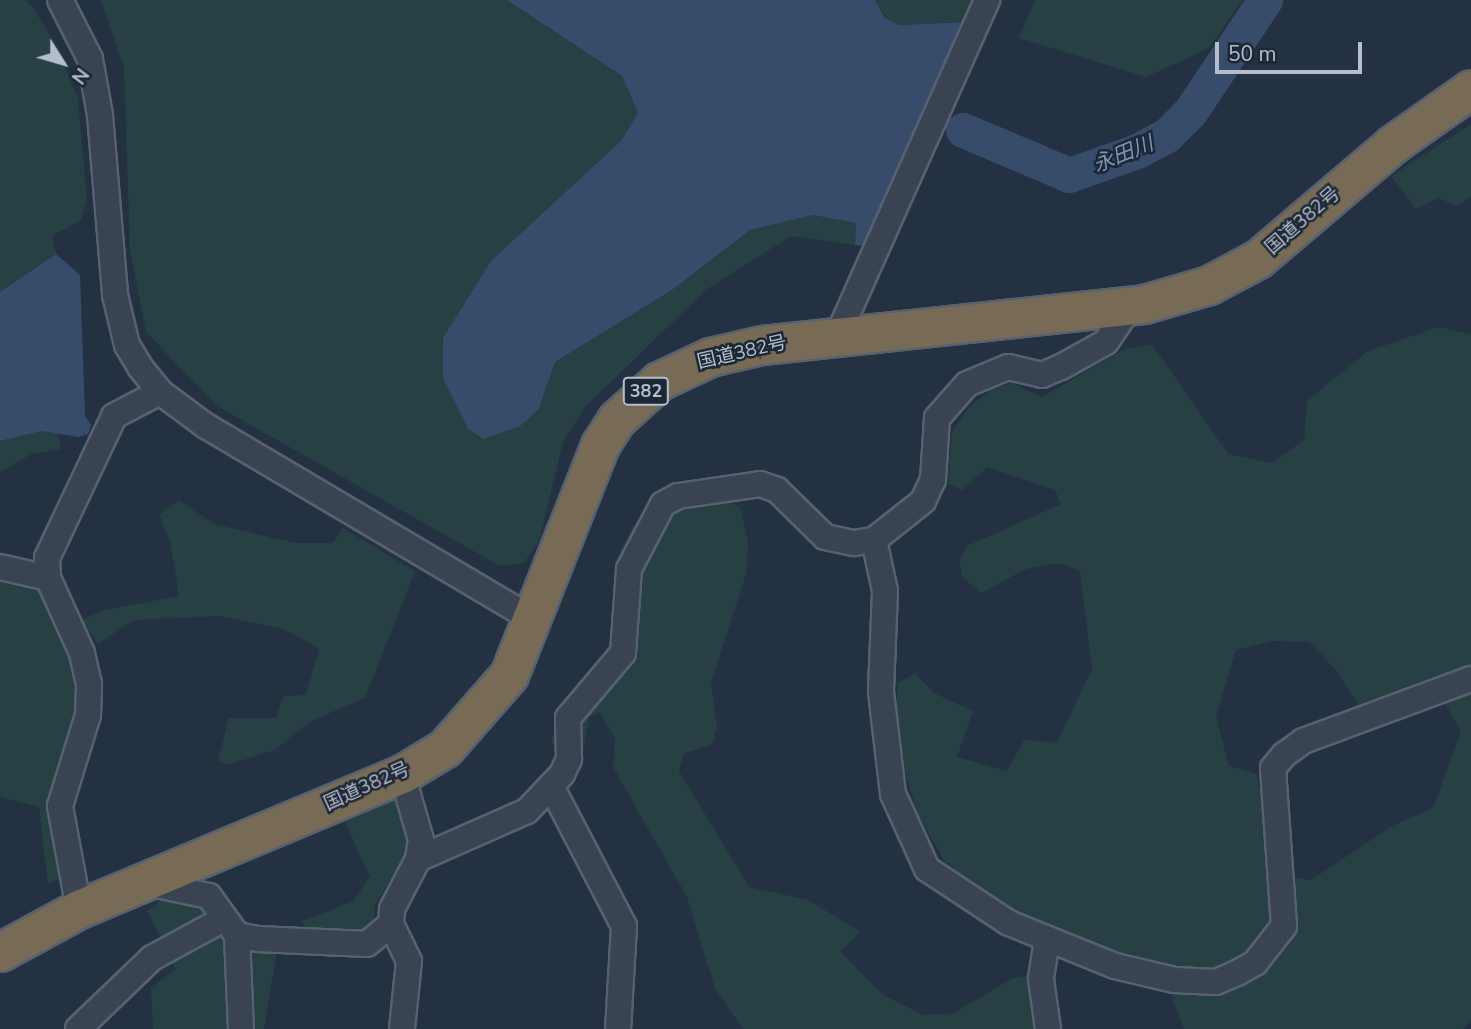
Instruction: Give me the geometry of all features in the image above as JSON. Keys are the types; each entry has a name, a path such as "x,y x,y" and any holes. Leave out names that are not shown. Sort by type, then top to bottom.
{"highway":[{"name":"国道382号","path":"0,952 79,909 147,883 402,774 445,748 489,703 534,620 588,468 617,419 640,395 710,357 838,335 1130,305 1233,276 1403,135 1471,89"}],"street":[{"path":"60,0 90,59 120,322 127,345 160,392 342,509 534,620"},
{"path":"838,335 987,0"},
{"path":"418,859 527,811 551,786 569,759 568,718 623,653 629,569 663,504 678,496 760,484 777,490 825,537 854,544 874,540 923,502 933,480 937,418 967,384 1008,368 1042,374 1061,367 1106,342 1130,305"},
{"path":"79,909 60,806 88,715 89,684 82,653 48,578 47,558 102,435 114,416 160,392"},
{"path":"874,540 885,591 885,731 893,794 905,828 926,869 944,883 1047,940 1115,966 1174,980 1216,982 1255,963 1284,926 1273,768 1303,741 1471,679"},
{"path":"0,567 48,578"},
{"path":"78,1029 152,958 229,928 367,944 391,924 398,892 418,859 417,817 402,774"},
{"path":"551,786 624,926 618,1029"},
{"path":"147,883 209,896 229,928 241,1029"},
{"path":"391,924 409,961 402,1029"},
{"path":"1047,940 1041,979 1048,1029"}],"green space":[{"path":"0,0 24,0 32,6 57,47 78,99 87,200 81,220 52,236 56,254 0,292"},
{"path":"101,0 507,0 622,76 638,113 621,141 577,184 443,379 468,429 539,409 555,362 672,290 750,230 813,215 856,223 855,245 791,236 706,290 586,406 563,442 539,541 524,563 500,566 217,406 146,332 130,251 124,68"},
{"path":"875,0 977,0 967,22 899,25 886,18"},
{"path":"1035,0 1243,0 1209,48 1146,77 1019,38"},
{"path":"1471,124 1471,196 1458,206 1438,198 1416,209 1391,176"},
{"path":"1438,327 1471,334 1471,1020 1463,1029 1184,1029 1161,968 1024,923 944,861 917,811 904,769 896,711 898,683 915,673 934,693 973,711 957,757 1007,771 1024,740 1057,742 1092,669 1080,571 1059,563 1026,569 981,593 963,578 959,561 967,546 1061,504 1055,490 987,467 963,490 948,484 952,432 969,407 990,391 1011,383 1042,397 1125,349 1152,344 1228,454 1272,463 1304,440 1307,401 1368,351","holes":["1274,641 1309,642 1336,670 1362,710 1435,685 1461,732 1433,808 1392,826 1311,880 1274,875 1257,774 1229,766 1216,716 1236,650"]},
{"path":"42,431 58,431 61,449 32,454 0,472 0,441"},
{"path":"179,500 214,524 295,543 333,543 343,528 415,571 365,698 311,721 275,750 227,765 218,760 229,718 276,718 283,696 306,695 319,649 284,629 220,616 134,620 98,644 81,620 105,610 179,596 170,541 159,515"},
{"path":"730,503 740,507 748,541 747,571 711,683 717,727 712,745 684,753 679,771 749,887 808,900 861,932 840,951 882,994 923,1015 954,1013 1011,979 1026,976 1039,1029 743,1029 715,989 687,897 613,767 615,738 600,713 589,717 582,760 551,743 562,704 608,657 620,552 633,526 661,522 676,508"},
{"path":"0,577 42,592 69,649 76,680 73,745 51,814 59,879 48,884 39,807 0,797"},
{"path":"397,796 408,831 405,856 375,905 373,925 355,937 307,932 302,921 353,901 370,877 344,820"},
{"path":"165,897 210,904 277,951 264,1029 153,1029 151,987 176,970 147,911"}],"water":[{"path":"507,0 875,0 885,18 899,25 967,22 868,246 855,245 856,223 813,215 750,230 672,290 555,362 539,409 520,426 484,439 468,429 443,379 443,338 491,261 621,141 638,113 622,76"},
{"path":"56,254 80,275 85,416 91,425 88,434 78,437 42,431 0,441 0,292"}],"waterway":[{"name":"永田川","path":"963,130 1069,175 1137,151 1167,135 1190,112 1265,0"}]}
